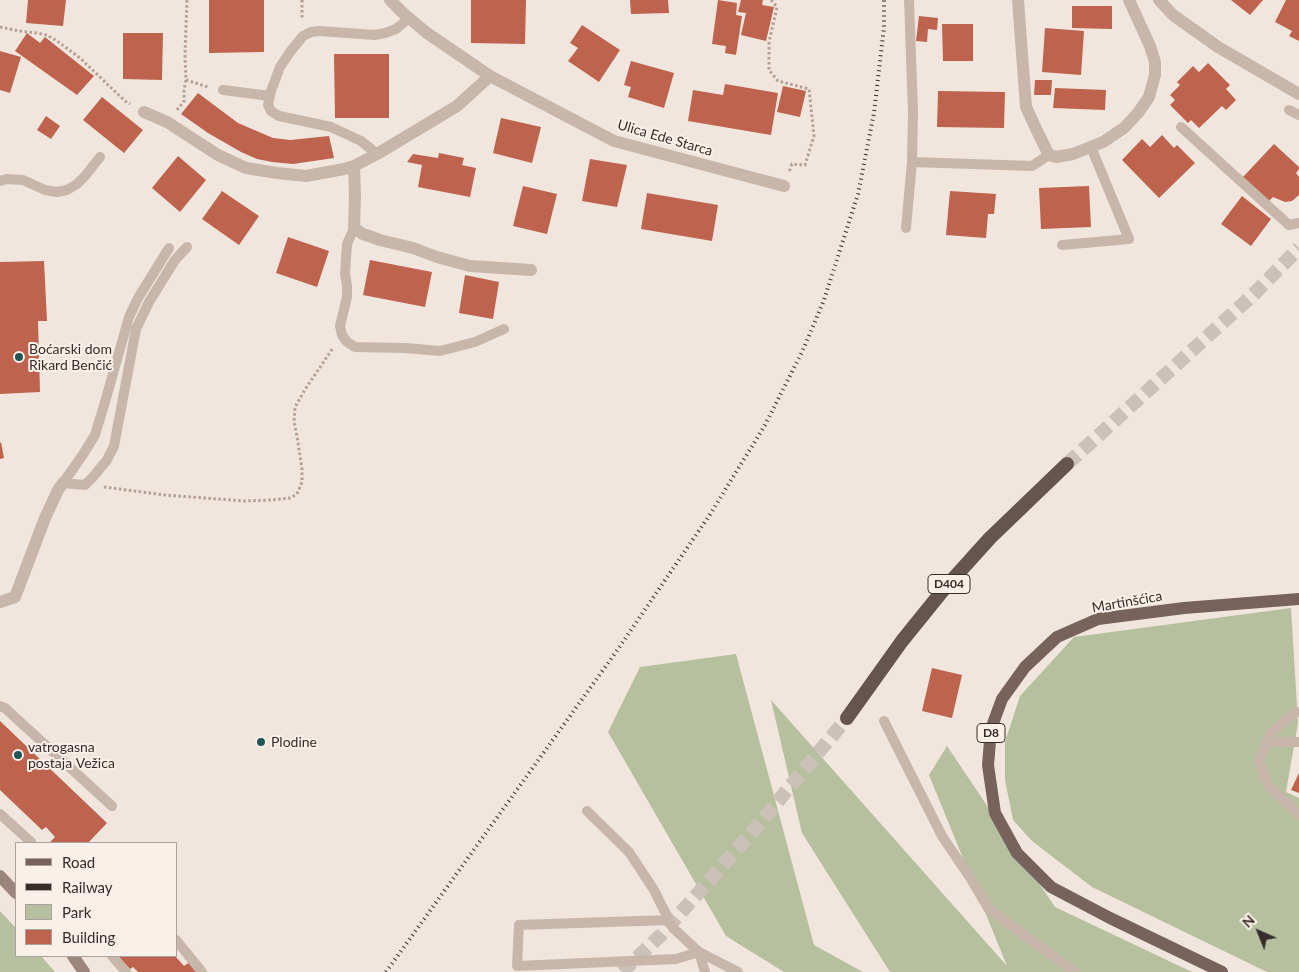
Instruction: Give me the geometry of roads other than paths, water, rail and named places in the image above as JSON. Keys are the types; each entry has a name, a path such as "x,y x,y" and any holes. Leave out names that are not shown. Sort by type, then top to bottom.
{"highway":[{"name":"D404","path":"847,718 902,641 944,589 990,538 1067,464"}],"main road":[{"name":"Martinšćica","path":"1222,972 1050,887 1017,853 995,813 988,765 991,730 1002,699 1025,666 1057,637 1098,619 1184,608 1299,599"},
{"path":"0,876 15,892"},
{"path":"73,957 84,972"}],"street":[{"name":"Ulica Ede Starca","path":"390,0 427,33 490,76 614,141 784,186"},
{"path":"1018,0 1026,107 1049,155 1056,157 1073,154 1103,142 1124,128 1149,97 1155,75 1155,62 1150,46 1129,0"},
{"path":"1159,0 1172,15 1218,47 1299,94"},
{"path":"144,112 167,122 218,155 246,168 306,176 354,166 377,154 457,106 490,76"},
{"path":"354,166 354,228 363,234 413,248 455,263 470,266 531,270"},
{"path":"0,602 15,597 45,518 63,483"}],"lane":[{"path":"906,228 912,162 913,112 909,0"},
{"path":"377,154 361,141 331,127 279,116 271,111 268,105 271,91 280,68 303,36 319,31 386,34 396,30 409,18"},
{"path":"223,90 270,96"},
{"path":"1181,127 1289,225 1299,223"},
{"path":"1062,245 1129,239 1091,147"},
{"path":"912,162 1032,166 1049,155"},
{"path":"0,181 7,179 23,180 45,190 57,192 67,190 85,176 100,157"},
{"path":"354,228 347,244 345,259 345,274 348,286 347,298 340,326 342,335 347,342 355,347 405,348 440,352 475,342 504,329"},
{"path":"63,483 85,484 107,460 114,446 136,329 149,302 175,260 187,247"},
{"path":"63,483 95,435 129,317 138,298 169,248"},
{"path":"0,706 5,708 112,806"},
{"path":"1299,712 1294,713 1270,733 1260,761 1268,785 1299,815"},
{"path":"884,721 942,836 988,908 1075,972"},
{"path":"1267,742 1299,742"},
{"path":"587,811 629,852 654,890 674,928 699,952 738,972"},
{"path":"0,814 31,842"},
{"path":"669,920 519,925 514,969 676,959 699,952"},
{"path":"178,942 202,972"},
{"path":"699,952 705,972"},
{"path":"113,957 126,972"}],"tunnel":[{"path":"1067,464 1253,295 1299,248"},
{"path":"622,972 662,934 754,830 847,718"}],"railway":[{"path":"386,972 616,652 711,513 765,425 803,350 824,300 858,194 874,113 884,27 884,0"}],"place":[{"name":"Boćarski dom Rikard Benčić","path":"19,357"},
{"name":"Plodine","path":"261,742"},
{"name":"vatrogasna postaja Vežica","path":"18,755"}]}
